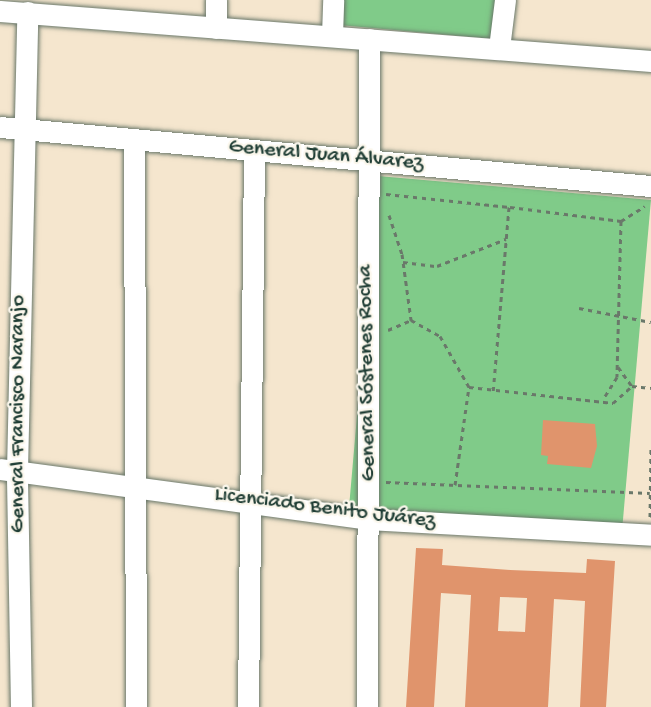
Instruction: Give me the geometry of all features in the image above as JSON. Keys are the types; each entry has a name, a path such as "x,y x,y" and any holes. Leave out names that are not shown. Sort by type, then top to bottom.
{"street":[{"path":"216,0 216,28"},
{"path":"332,35 333,0"},
{"path":"499,48 505,0"},
{"path":"0,11 105,9 216,28 651,61"},
{"name":"General Francisco Naranjo","path":"21,707 8,470 27,12"},
{"name":"General Sóstenes Rocha","path":"367,707 369,519 365,159 369,39"},
{"name":"General Juan Álvarez","path":"0,127 651,186"},
{"path":"134,139 136,707"},
{"path":"248,707 246,502 254,150"},
{"name":"Licenciado Benito Juárez","path":"8,470 137,484 369,519 650,531"}],"path":[{"path":"380,187 403,262 411,320"},
{"path":"382,193 621,221 651,202"},
{"path":"493,393 509,207"},
{"path":"603,399 612,388 617,366 621,221"},
{"path":"403,262 436,266 506,239"},
{"path":"579,308 651,322"},
{"path":"378,332 411,320 441,336 470,387 455,485"},
{"path":"617,366 632,386 651,388"},
{"path":"470,387 493,393 620,401 632,386"},
{"path":"650,531 651,447"},
{"path":"379,481 650,493"}],"green space":[{"path":"341,0 496,0 493,39 339,25"},
{"path":"378,176 651,200 622,533 349,509"}],"building":[{"path":"543,420 595,424 597,446 591,468 547,464 548,456 541,455"},
{"path":"416,548 443,549 442,565 510,570 586,573 587,559 615,561 606,707 580,707 585,601 554,599 548,707 465,707 471,595 441,593 434,707 406,707","holes":["500,597 527,598 525,632 498,631"]}]}
